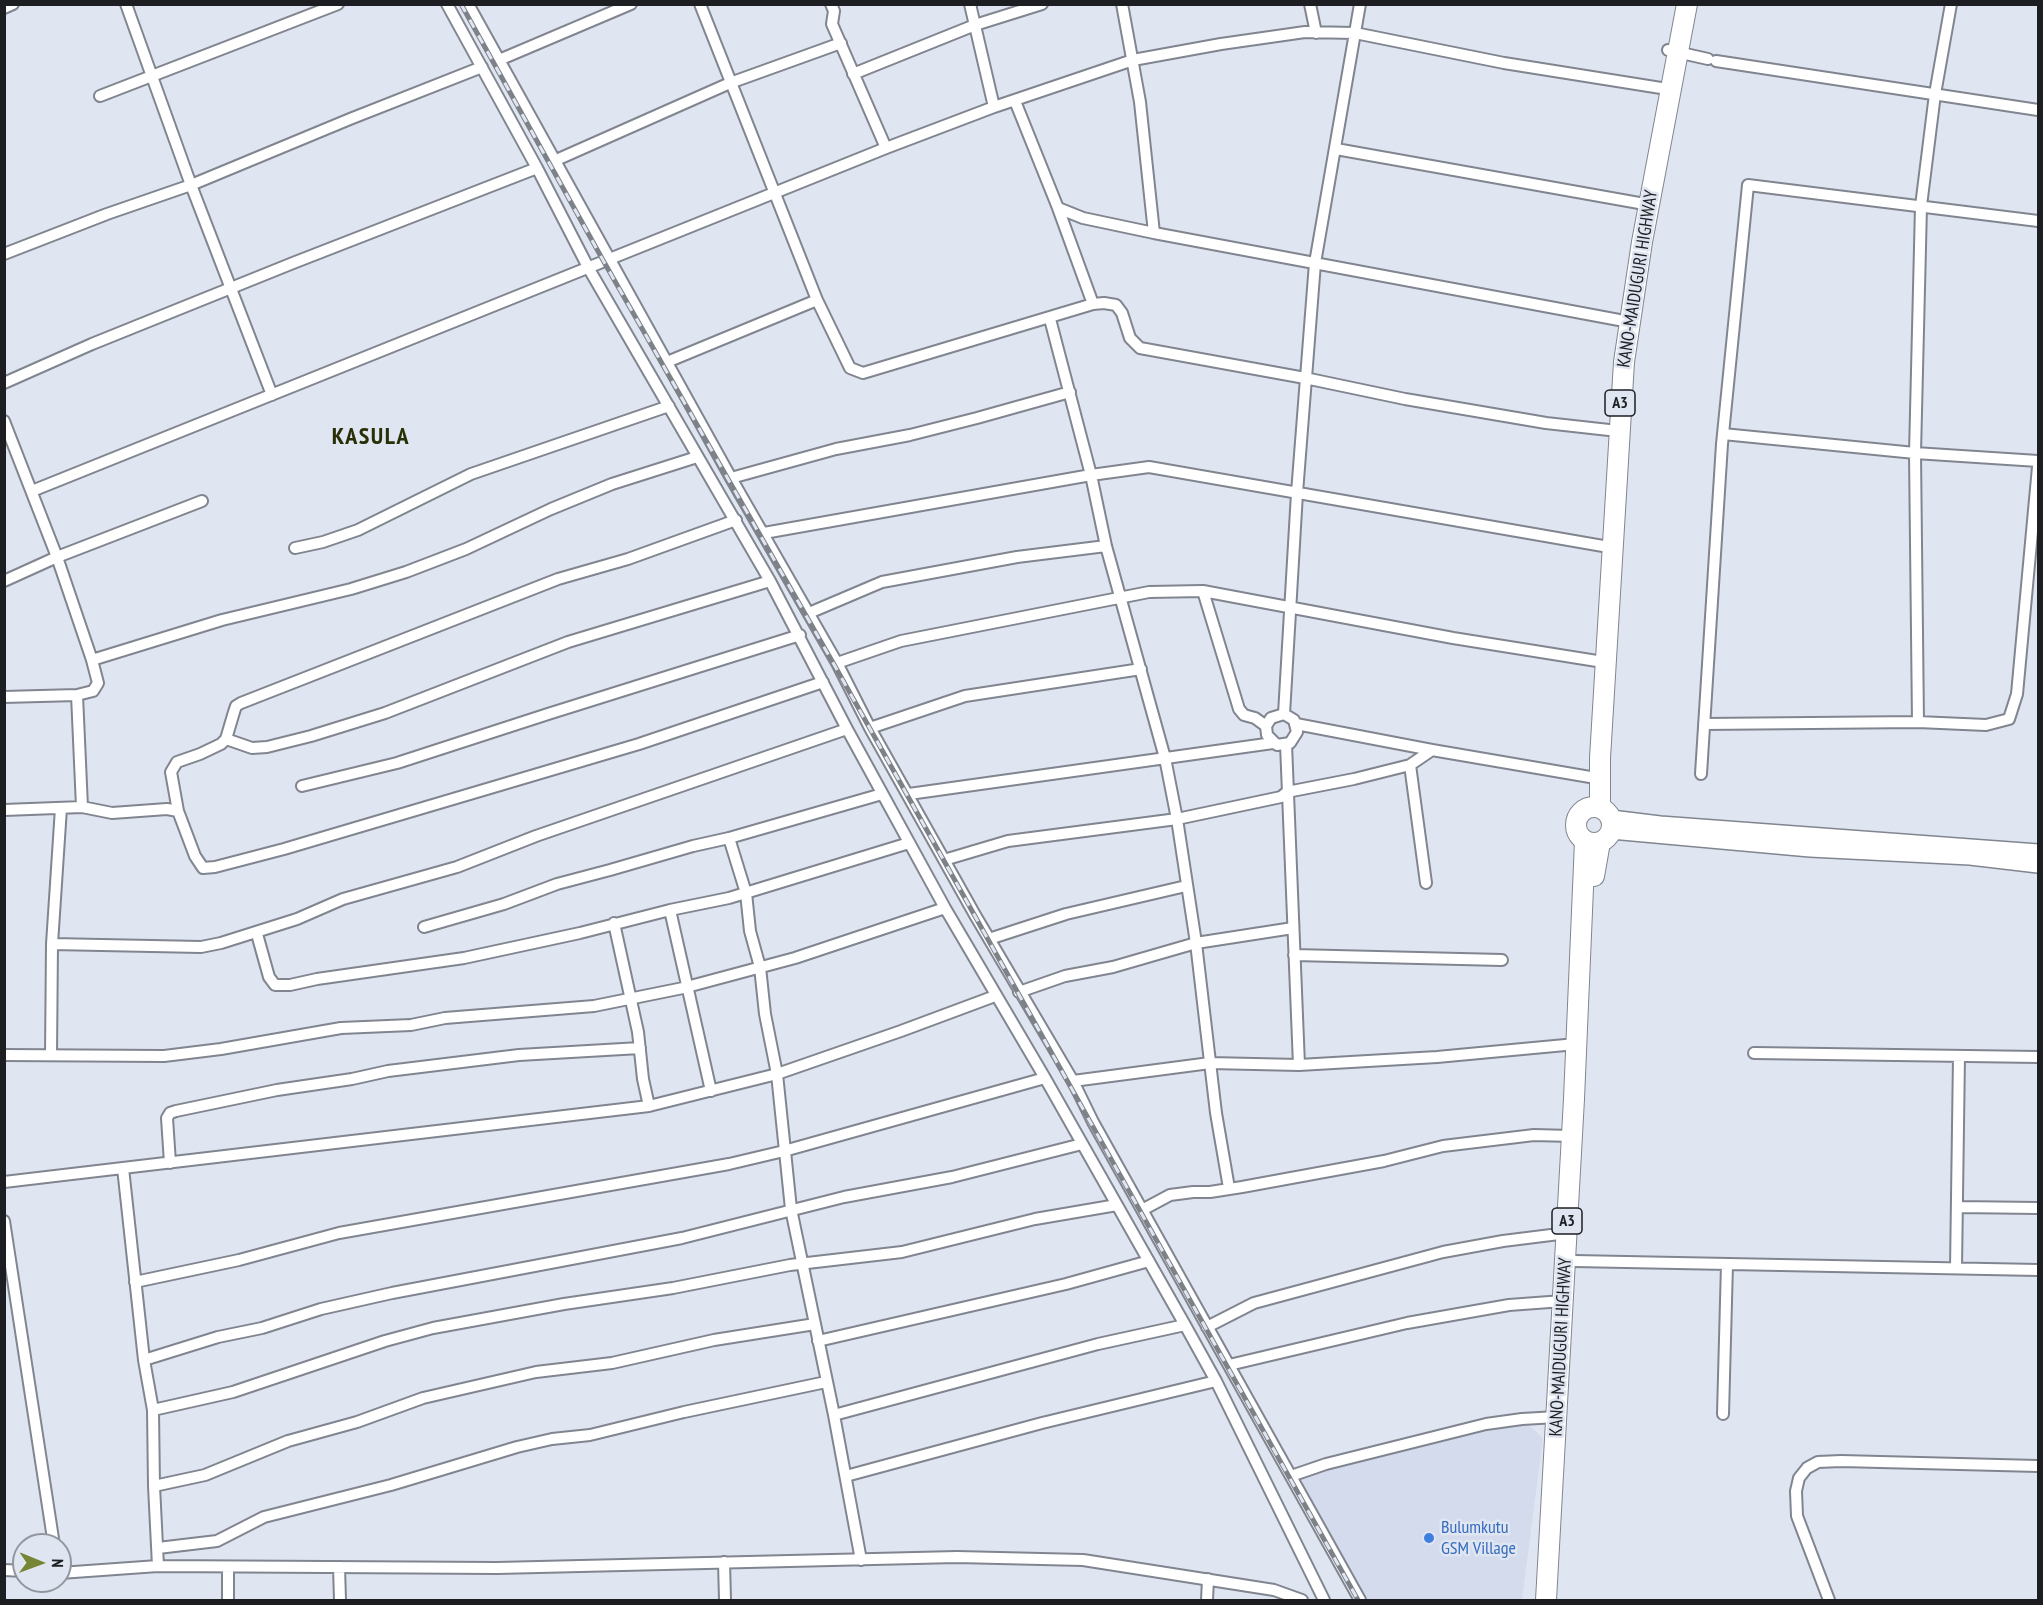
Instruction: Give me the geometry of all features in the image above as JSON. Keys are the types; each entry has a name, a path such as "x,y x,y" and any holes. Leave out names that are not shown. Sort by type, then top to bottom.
{"highway":[{"name":"KANO-MAIDUGURI HIGHWAY","path":"1546,1600 1572,1136 1578,1099 1576,1044 1599,824 1600,758 1624,362 1673,51 1676,4"},
{"name":"KANO-MAIDUGURI HIGHWAY","path":"1556,1600 1574,1261 1578,1099 1592,887 1599,824 1590,777 1612,377 1619,320 1661,88 1687,4"}],"street":[{"path":"4,8 13,4"},
{"path":"126,4 191,185 272,394"},
{"path":"100,96 338,4"},
{"path":"447,4 537,168 589,269 697,457 736,520 800,635 847,729 945,908 1045,1078 1185,1325 1216,1382 1324,1600"},
{"path":"468,4 731,478 837,663 870,728 1072,1081 1360,1600"},
{"path":"499,60 631,4"},
{"path":"700,4 817,300 850,368 863,373 1050,319 1093,304 1116,305 1122,313 1130,338 1140,348 1429,403 1546,423 1609,430"},
{"path":"970,4 994,107"},
{"path":"853,74 975,25 1042,4"},
{"path":"1122,4 1145,144 1154,233"},
{"path":"1310,4 1316,33"},
{"path":"1284,714 1289,607 1315,263 1360,4"},
{"path":"1918,722 1915,453 1920,206 1935,94 1951,4"},
{"path":"836,7 832,24 886,148"},
{"path":"32,492 886,148 994,107 1133,60 1305,32 1355,33 1504,63 1661,88"},
{"path":"554,161 730,83 841,43"},
{"path":"1673,51 1712,60 2038,110"},
{"path":"4,254 107,214 191,185 482,67"},
{"path":"1015,101 1093,304"},
{"path":"1336,149 1639,203"},
{"path":"4,383 92,344 537,168"},
{"path":"1701,774 1723,434 1748,185 2038,221"},
{"path":"1058,208 1083,218 1154,233 1619,320"},
{"path":"667,362 817,300"},
{"path":"1050,319 1091,476 1106,546 1165,758 1196,943 1228,1188"},
{"path":"731,478 836,449 932,429 1070,392"},
{"path":"295,548 323,542 358,530 471,474 669,406"},
{"path":"4,420 57,557 98,683 93,691 77,695 4,697"},
{"path":"1723,434 1915,453 2038,461"},
{"path":"92,660 222,620 351,589 406,572 466,549 551,509 612,484 697,457"},
{"path":"764,533 1149,467 1603,546"},
{"path":"1704,724 1918,722 1986,725 2009,719 2017,694 2038,467"},
{"path":"4,581 57,557 202,501"},
{"path":"736,520 628,559 558,579 254,696 236,706 226,739 221,744 200,754 177,762 171,772 178,811 195,856 203,867 215,867 399,817 639,744 823,682"},
{"path":"809,613 882,582 1017,558 1106,546"},
{"path":"226,739 252,748 267,747 311,736 385,713 568,642 770,581"},
{"path":"1203,591 1239,709 1244,715 1256,718 1266,726"},
{"path":"837,663 902,641 1149,592 1203,591 1453,638 1597,661"},
{"path":"302,786 397,763 800,635"},
{"path":"870,728 965,696 1141,669"},
{"path":"77,695 82,807"},
{"path":"909,794 1273,743 1286,744 1295,736 1296,724 1291,717 1284,714 1271,718 1266,726 1267,735 1273,743"},
{"path":"1296,724 1590,777"},
{"path":"52,944 201,947 257,933 297,919 343,898 457,867 536,836 847,729"},
{"path":"1286,744 1299,1065"},
{"path":"944,860 1008,842 1177,819 1281,797 1287,792 1410,765 1432,750"},
{"path":"1410,765 1426,883"},
{"path":"424,927 504,904 557,884 882,794"},
{"path":"4,810 82,807 112,813 167,809 178,811"},
{"path":"51,1055 52,944 61,808"},
{"path":"1599,824 1660,824 2038,852"},
{"path":"1599,824 1821,850 1970,857 2038,865"},
{"path":"729,838 746,893 750,931 760,967 765,1014 777,1074 791,1209 834,1415 861,1560"},
{"path":"257,933 269,977 275,985 290,985 464,958 580,933 670,909 729,898 909,843"},
{"path":"989,939 1066,914 1186,885"},
{"path":"4,1055 164,1056 221,1049 341,1028 411,1024 445,1018 594,1006 687,987 760,967 835,945 945,908"},
{"path":"670,909 711,1091"},
{"path":"614,923 638,1032 643,1079 649,1106"},
{"path":"1019,992 1065,976 1113,967 1196,943 1293,928"},
{"path":"1294,955 1502,960"},
{"path":"4,1182 649,1106 777,1074 995,996"},
{"path":"1072,1081 1210,1064 1299,1065 1437,1057 1576,1044"},
{"path":"170,1163 167,1118 170,1113 277,1090 352,1079 388,1071 519,1055 640,1048"},
{"path":"1754,1053 2038,1057"},
{"path":"1956,1268 1959,1056"},
{"path":"135,1282 240,1260 339,1233 729,1164 784,1151 1045,1078"},
{"path":"1142,1210 1170,1196 1210,1192 1384,1161 1443,1146 1534,1134 1572,1136"},
{"path":"144,1360 218,1337 262,1328 321,1309 402,1291 682,1238 791,1209 952,1177 1082,1144"},
{"path":"123,1168 144,1360 153,1410 153,1486 158,1566"},
{"path":"153,1410 233,1392 385,1341 433,1328 803,1264 902,1252 1035,1219 1117,1205"},
{"path":"1957,1207 2038,1208"},
{"path":"4,1221 52,1533"},
{"path":"1208,1327 1254,1303 1443,1252 1567,1233"},
{"path":"818,1341 1066,1284 1149,1261"},
{"path":"1574,1261 2038,1270"},
{"path":"1723,1414 1727,1264"},
{"path":"1229,1365 1407,1323 1509,1305 1563,1301"},
{"path":"153,1486 205,1475 288,1441 357,1422 442,1393 536,1372 612,1362 714,1340 815,1324"},
{"path":"834,1415 1098,1344 1185,1325"},
{"path":"158,1548 217,1540 264,1517 391,1485 517,1447 552,1439 590,1435 684,1412 826,1382"},
{"path":"846,1476 1042,1423 1216,1382"},
{"path":"1291,1476 1326,1464 1486,1424 1557,1417"},
{"path":"1829,1600 1797,1516 1796,1491 1799,1479 1807,1468 1818,1462 1841,1461 2038,1466"},
{"path":"72,1572 158,1566 496,1568 957,1557 1083,1560 1274,1590 1302,1600"},
{"path":"724,1562 725,1600"},
{"path":"228,1567 228,1600"},
{"path":"339,1567 340,1600"},
{"path":"1207,1600 1208,1579"}],"shaded area":[{"name":"Bulumkutu GSM Village","path":"1522,1419 1543,1438 1522,1600 1365,1600 1291,1476"}],"railway":[{"path":"461,4 1358,1600"}],"place":[{"name":"Bulumkutu GSM Village","path":"1429,1538"}],"district":[{"name":"KASULA","path":"371,437"}]}
